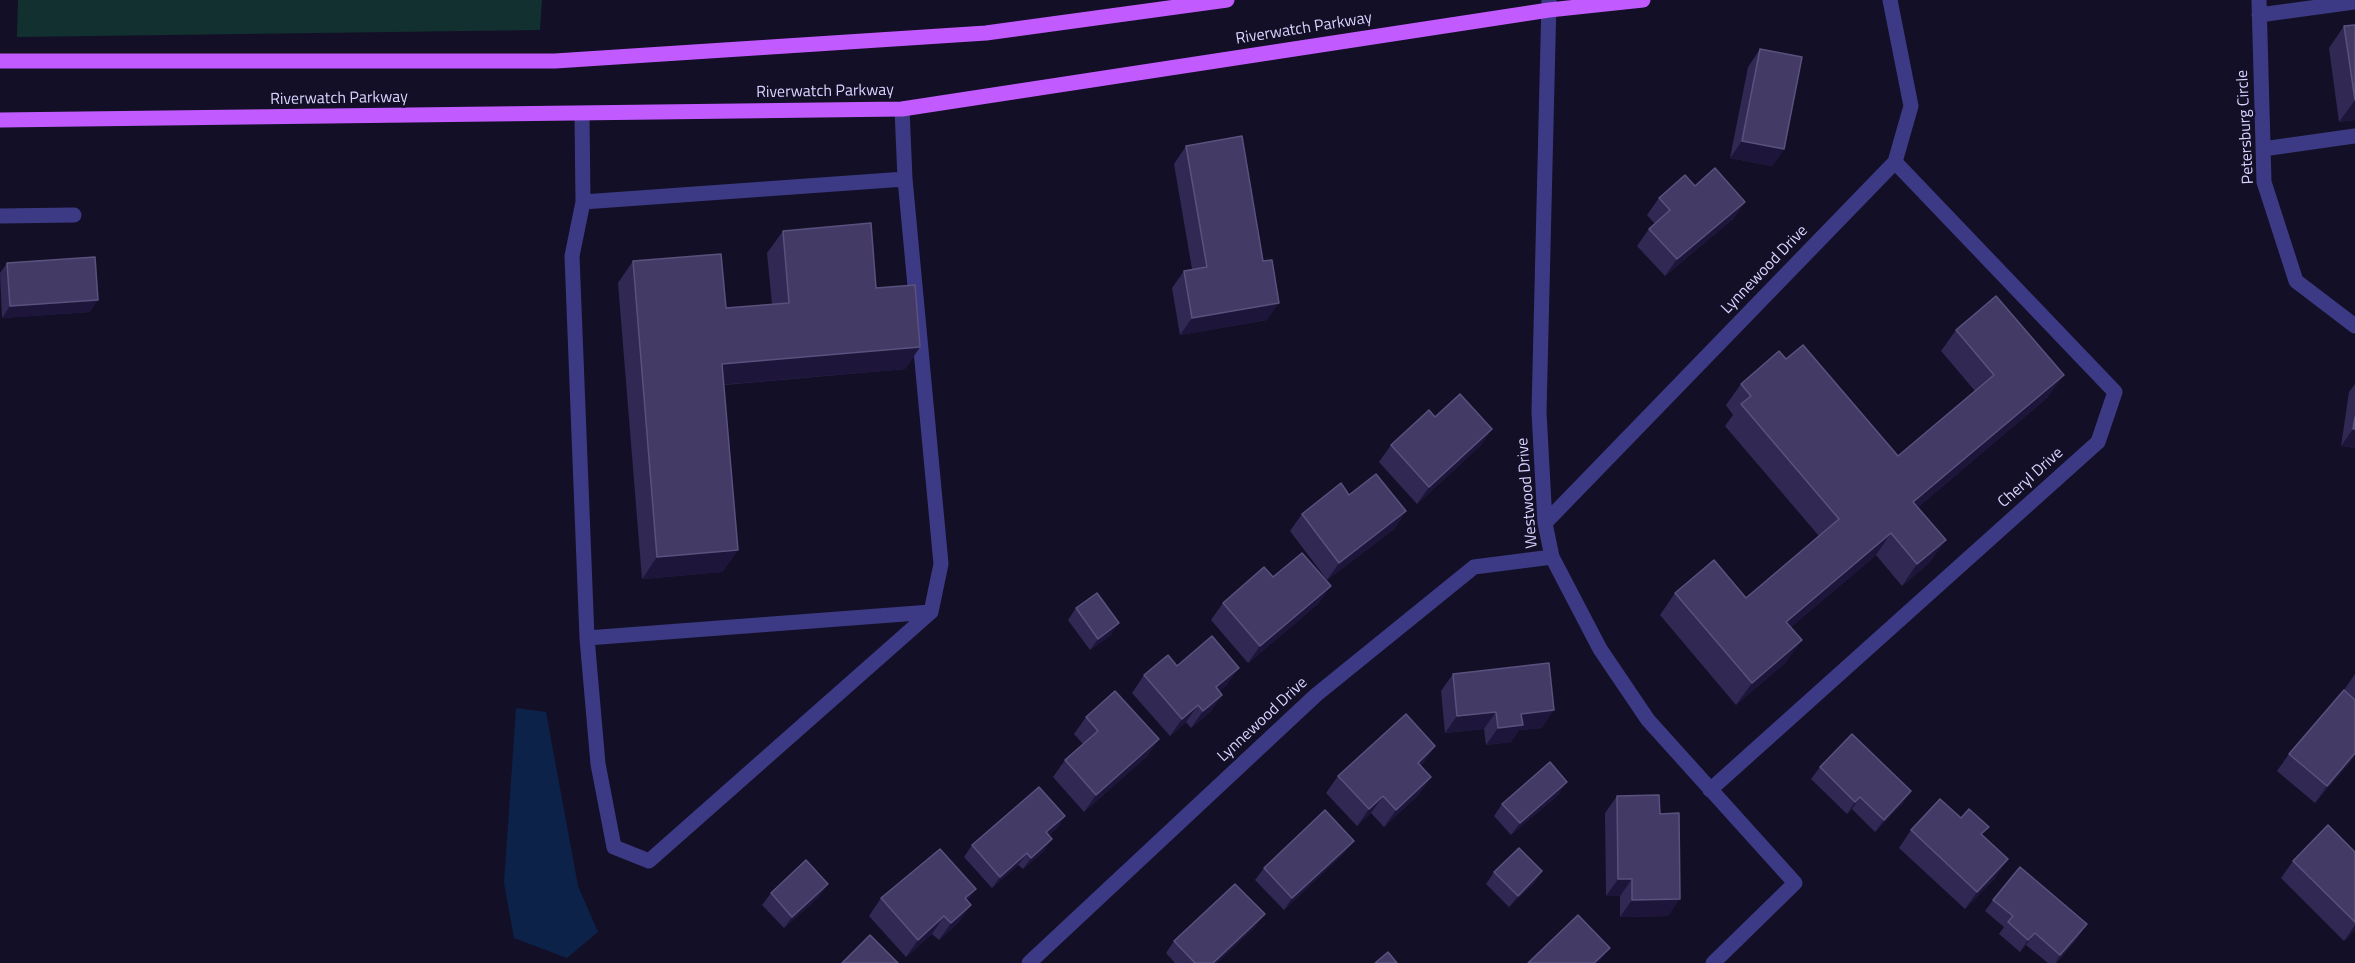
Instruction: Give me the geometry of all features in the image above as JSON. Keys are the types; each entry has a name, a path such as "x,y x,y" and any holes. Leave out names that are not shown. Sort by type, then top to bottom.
{"main road":[{"path":"0,61 555,61 986,33 1227,0"},
{"name":"Riverwatch Parkway","path":"0,120 582,115 902,109 1549,5 1643,0"}],"street":[{"name":"Lynnewood Drive","path":"1545,523 1895,162 1911,106 1890,0"},
{"path":"2259,8 2355,2"},
{"name":"Westwood Drive","path":"1549,5 1539,412 1545,523 1552,557 1600,649 1648,720 1796,883 1713,963"},
{"name":"Petersburg Circle","path":"2259,8 2264,182 2295,281 2355,326"},
{"path":"582,115 583,202 572,256 587,638 598,764 614,847 649,861 931,612 941,564 905,179 902,109"},
{"path":"2264,149 2355,136"},
{"name":"Cheryl Drive","path":"1710,790 2098,442 2115,392 1895,162"},
{"path":"583,202 905,179"},
{"path":"0,216 74,215"},
{"name":"Lynnewood Drive","path":"1029,963 1316,695 1474,567 1552,557"},
{"path":"587,638 931,612"}],"green space":[{"path":"18,0 542,0 540,30 17,37"}],"water":[{"path":"516,708 546,712 578,886 598,932 567,958 514,938 504,883"}],"building":[{"path":"2355,25 2355,100 2344,26"},
{"path":"1760,49 1802,57 1784,149 1742,141"},
{"path":"1242,136 1263,261 1272,260 1279,303 1192,318 1184,271 1207,267 1186,146"},
{"path":"1715,168 1745,202 1677,259 1649,229 1670,210 1659,198 1685,175 1695,186"},
{"path":"871,223 876,288 915,285 920,347 722,364 738,550 657,557 633,261 721,254 726,308 789,303 783,231"},
{"path":"95,257 98,300 10,306 7,263"},
{"path":"1996,296 2064,375 1913,502 1946,540 1917,564 1891,533 1786,622 1802,640 1752,683 1675,593 1714,560 1746,598 1839,519 1741,404 1751,396 1741,384 1779,351 1786,359 1803,345 1898,456 1994,375 1956,330"},
{"path":"1460,394 1492,429 1429,487 1391,445 1429,410 1435,417"},
{"path":"1376,474 1406,511 1339,563 1302,514 1341,483 1349,495"},
{"path":"1302,553 1331,586 1260,646 1223,603 1264,567 1273,577"},
{"path":"1097,593 1119,623 1098,639 1076,608"},
{"path":"1212,636 1239,668 1216,687 1222,695 1203,711 1198,705 1182,719 1144,675 1168,655 1177,666"},
{"path":"1549,663 1554,710 1521,714 1523,725 1498,728 1496,712 1457,716 1453,674"},
{"path":"2344,690 2355,700 2355,753 2327,786 2289,754"},
{"path":"1115,691 1159,739 1096,795 1065,760 1098,731 1086,717"},
{"path":"1406,714 1435,746 1418,763 1431,777 1396,810 1383,796 1369,809 1338,776"},
{"path":"1852,734 1911,791 1884,820 1860,797 1855,802 1820,767"},
{"path":"1550,762 1567,782 1520,823 1502,804"},
{"path":"1039,787 1065,816 1046,832 1052,839 1031,858 1027,853 1000,877 972,845"},
{"path":"1659,795 1660,814 1679,813 1680,899 1632,900 1632,879 1618,879 1617,796"},
{"path":"1940,799 1961,818 1969,809 1989,827 1981,834 2008,859 1977,892 1911,830"},
{"path":"1325,810 1354,841 1292,898 1264,868"},
{"path":"2328,825 2355,852 2355,922 2293,861"},
{"path":"1519,848 1542,871 1518,896 1494,872"},
{"path":"940,849 976,889 965,898 971,905 951,923 944,916 918,940 881,898"},
{"path":"806,860 828,884 792,917 771,893"},
{"path":"2020,867 2087,924 2060,955 2035,933 2028,940 2008,922 2013,916 1993,900"},
{"path":"1235,884 1265,914 1213,963 1195,963 1174,941"},
{"path":"1578,915 1610,948 1594,963 1528,963"},
{"path":"870,935 898,963 842,963"},
{"path":"1388,952 1397,963 1375,963"}]}
